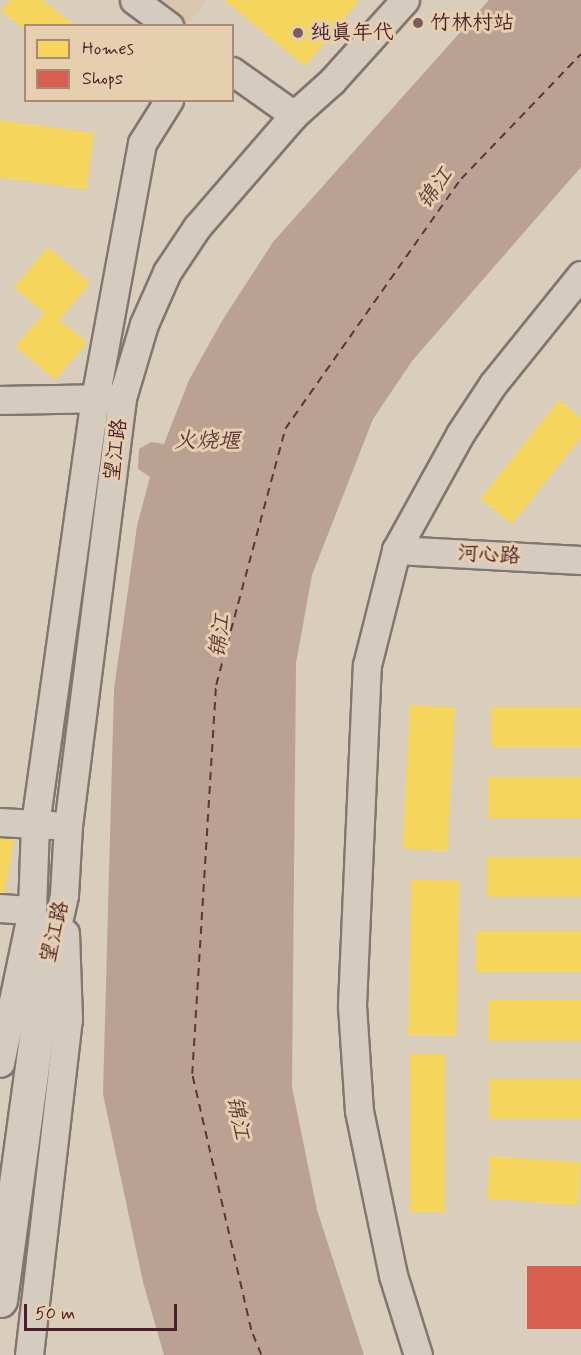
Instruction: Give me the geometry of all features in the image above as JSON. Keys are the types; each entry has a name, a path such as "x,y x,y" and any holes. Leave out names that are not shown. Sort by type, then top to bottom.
{"main road":[{"name":"望江路","path":"0,1300 42,993"}],"street":[{"path":"134,0 166,24"},
{"name":"望江路","path":"42,993 64,895 127,398 144,324 167,272 197,227 294,115 332,81 405,0"},
{"path":"237,77 294,115"},
{"name":"望江路","path":"42,993 32,910 35,824 95,399 142,143 168,102"},
{"path":"418,1355 393,1275 359,1111 352,1005 367,665 396,549 460,434 493,384 581,275"},
{"path":"0,400 127,398"},
{"name":"河心路","path":"396,549 581,560"},
{"path":"0,822 74,827"},
{"path":"29,1355 68,1018 64,895"},
{"path":"0,908 32,910 0,1063"}],"shaded area":[{"path":"149,0 207,0 188,24 183,24"}],"water":[{"path":"489,0 581,0 581,167 412,361 373,419 312,575 296,663 292,1087 317,1210 364,1355 164,1355 143,1282 103,1094 114,689 137,526 150,477 138,469 139,449 151,442 164,444 189,380 222,321 273,242"}],"building: Homes":[{"path":"10,0 42,0 73,24 24,24 24,28 1,11"},
{"name":"纯真年代","path":"224,0 359,0 305,66"},
{"path":"0,120 94,133 86,190 0,178"},
{"path":"48,247 90,283 59,320 87,342 55,380 15,346 44,313 14,287"},
{"path":"559,400 581,418 581,437 512,524 480,499"},
{"path":"410,705 455,707 447,851 402,849"},
{"path":"491,707 581,707 581,747 491,747"},
{"path":"488,777 581,777 581,818 488,818"},
{"path":"0,827 16,829 3,902 0,901"},
{"path":"487,857 581,857 581,897 487,897"},
{"path":"411,880 459,881 456,1036 408,1035"},
{"path":"476,931 581,931 581,972 476,972"},
{"path":"488,1000 581,1000 581,1041 488,1041"},
{"path":"410,1054 445,1054 445,1212 410,1212"},
{"path":"489,1079 581,1079 581,1119 489,1119"},
{"path":"490,1156 581,1162 578,1205 487,1199"}],"building: Shops":[{"path":"527,1266 581,1266 581,1329 527,1329"}],"ferry route":[{"path":"261,1355 251,1330 192,1074 216,685 285,429 461,179 581,54"}],"place":[{"name":"竹林村站","path":"418,23"},
{"name":"纯真年代","path":"298,33"}],"water label":[{"name":"锦江","path":"436,189"},
{"name":"火烧堰","path":"207,442"},
{"name":"锦江","path":"221,636"},
{"name":"锦江","path":"237,1118"}]}
